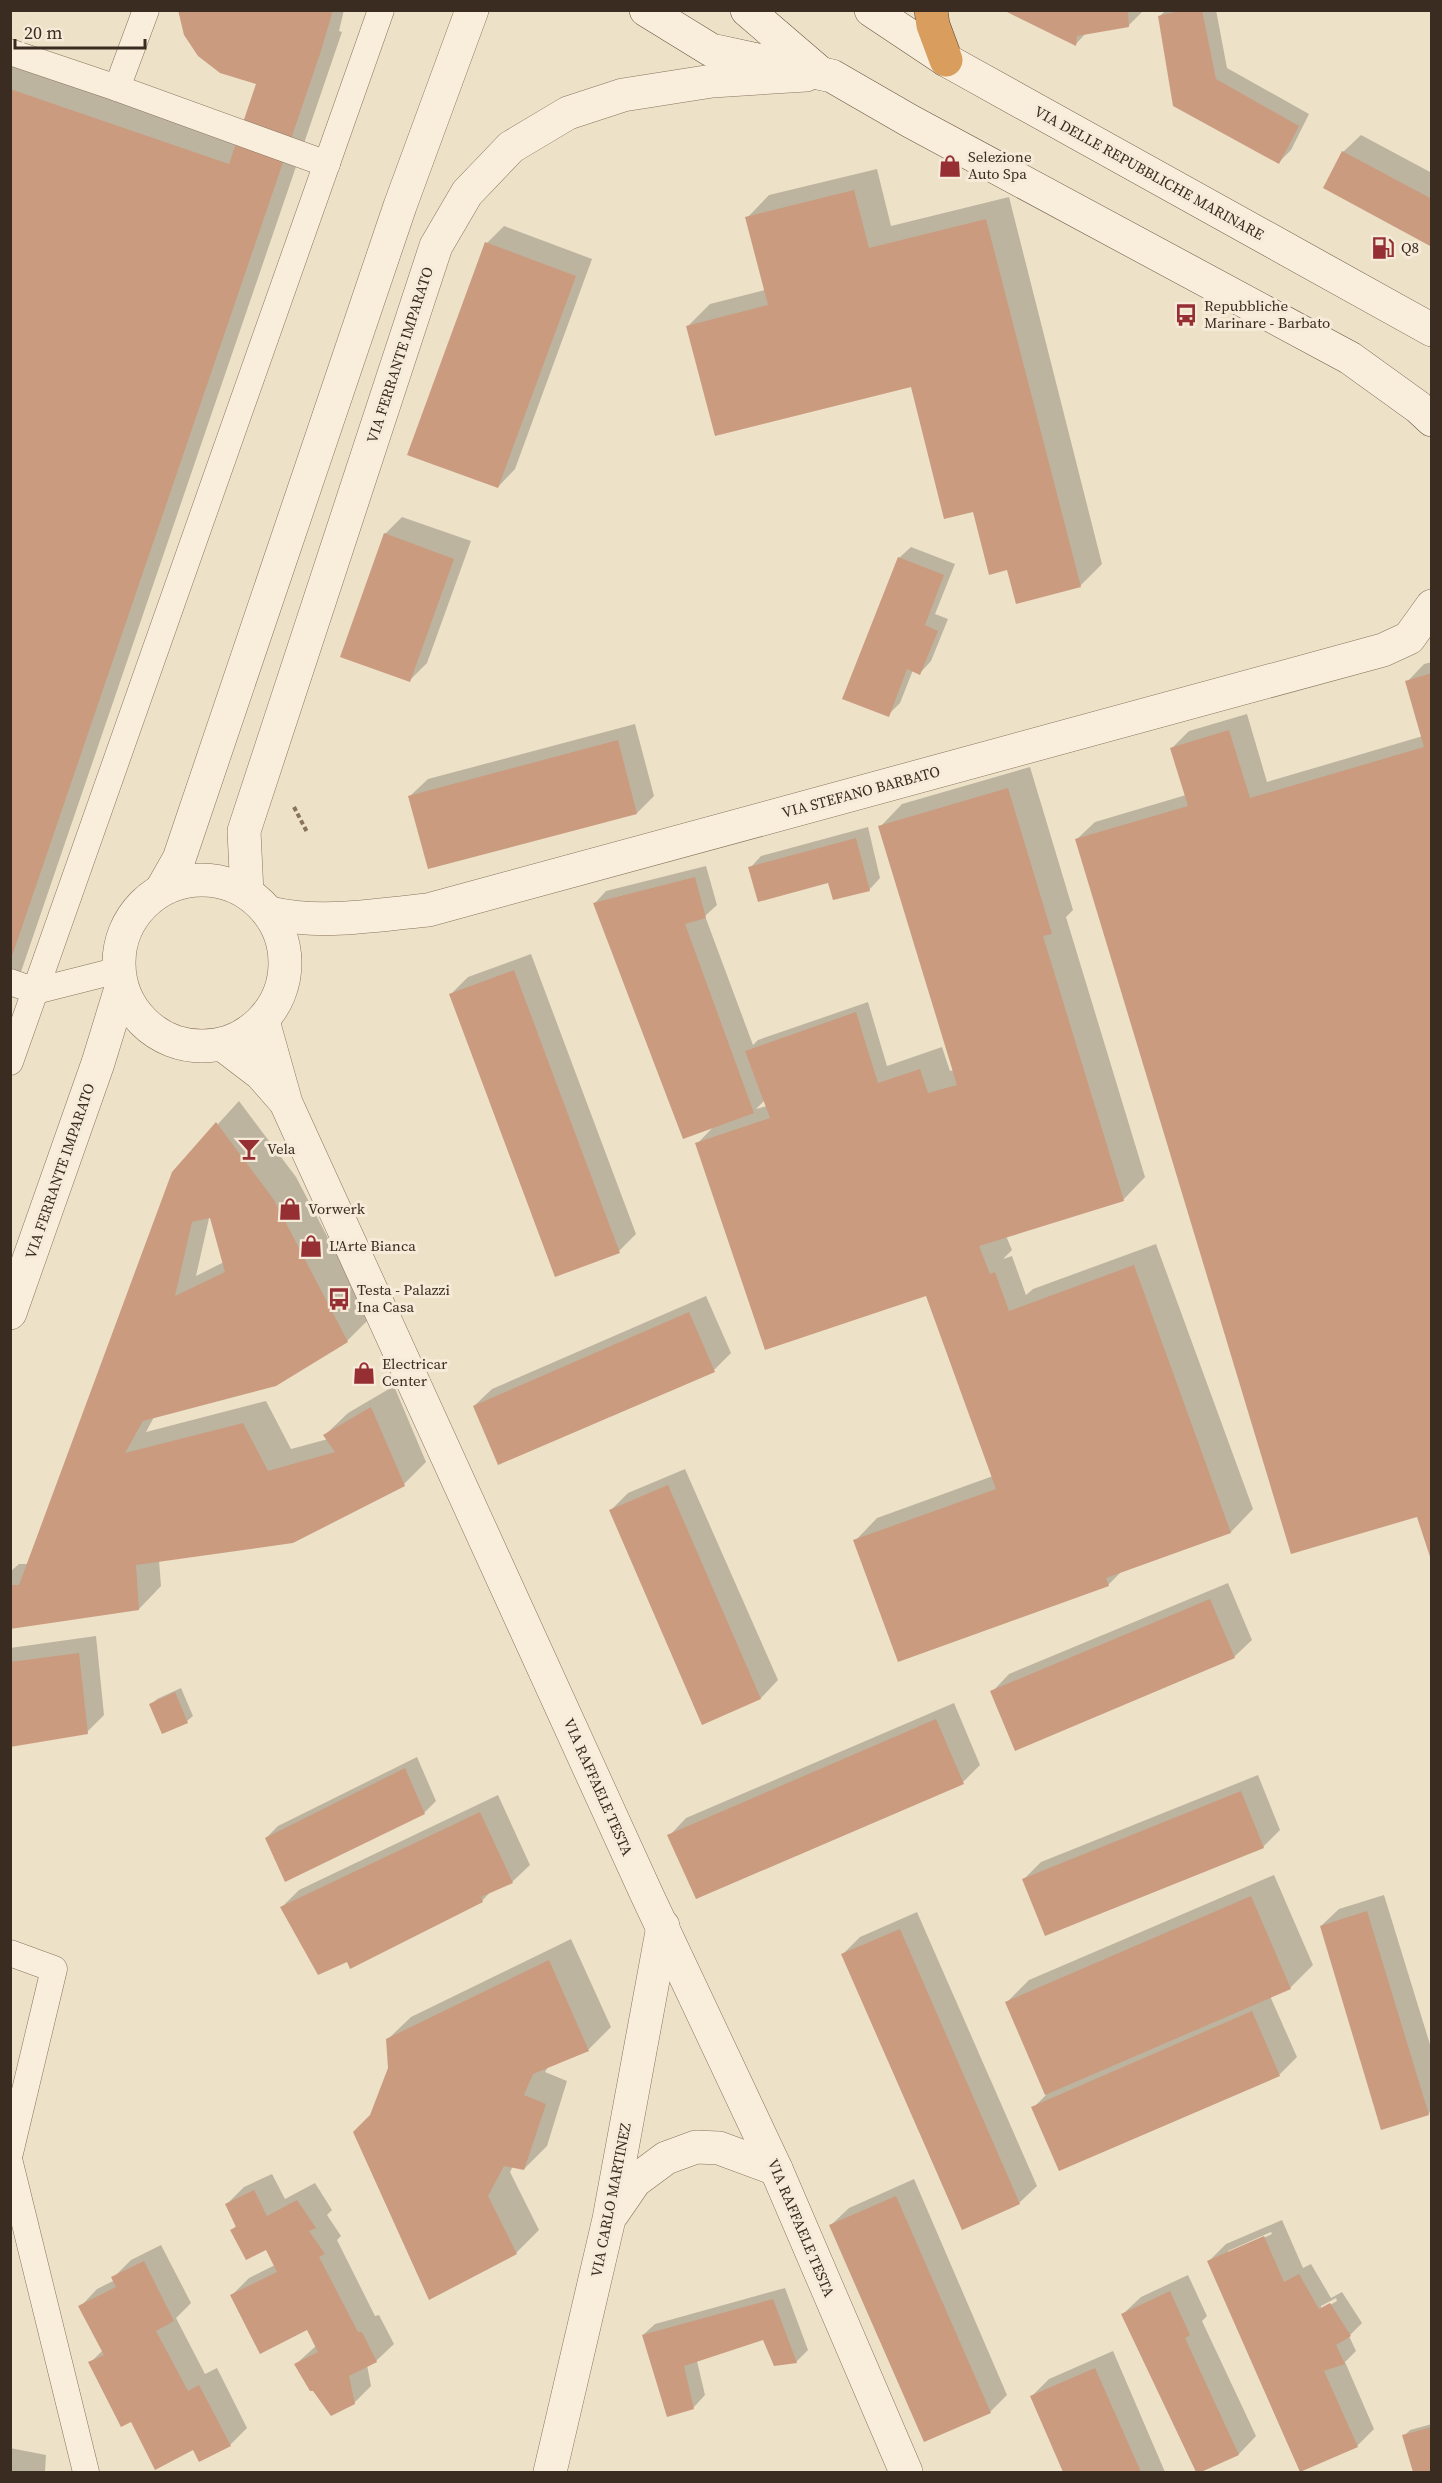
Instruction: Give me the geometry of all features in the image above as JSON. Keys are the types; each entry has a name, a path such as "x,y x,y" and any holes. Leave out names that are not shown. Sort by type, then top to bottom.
{"highway":[{"path":"931,10 933,25 946,60"}],"street":[{"path":"162,889 179,859 400,206 472,10"},
{"path":"646,10 711,50 832,76 910,121 1350,358 1418,407 1431,420"},
{"path":"747,10 821,74"},
{"name":"VIA DELLE REPUBBLICHE MARINARE","path":"871,10 946,60 1431,330"},
{"name":"VIA FERRANTE IMPARATO","path":"259,903 244,831 436,246 467,193 511,147 568,113 623,95 712,81 821,74"},
{"name":"VIA STEFANO BARBATO","path":"259,903 294,919 331,920 428,910 1383,650 1409,638 1431,606"},
{"path":"205,879 221,881 259,903 282,938 285,977 279,996 263,1021 249,1033 223,1045 196,1047 168,1040 137,1016 120,979 117,959 124,931 139,906 162,889 176,883 205,879"},
{"name":"VIA FERRANTE IMPARATO","path":"10,1313 98,1063 120,979"},
{"name":"VIA RAFFAELE TESTA","path":"263,1021 286,1103 647,1896 776,2169 906,2472"},
{"path":"98,1063 152,1029"},
{"name":"VIA RAFFAELE TESTA","path":"223,1045 261,1074 286,1103"},
{"name":"VIA CARLO MARTINEZ","path":"550,2472 609,2219 663,1926"},
{"path":"609,2219 635,2181 666,2158 696,2147 718,2148 776,2169"}],"lane":[{"path":"117,87 147,10"},
{"path":"10,1062 381,10"},
{"path":"10,52 117,87 327,164"},
{"path":"10,982 36,991 120,979"},
{"path":"10,1953 54,1969 10,2153"},
{"path":"10,2163 86,2472"}],"path":[{"path":"294,806 307,832"}],"building":[{"path":"178,10 333,10 320,54 10,962 10,89 229,164 256,84 220,73 198,56 184,35"},
{"path":"1003,10 1128,10 1129,27 1077,36 1076,46"},
{"path":"1184,10 1202,10 1216,79 1299,126 1279,164 1173,106 1158,16"},
{"path":"1342,151 1432,199 1432,247 1323,188"},
{"path":"854,190 869,248 986,219 1081,587 1016,604 1007,570 989,575 973,512 944,519 911,387 715,436 686,326 768,305 745,217"},
{"path":"485,242 576,276 498,488 407,455"},
{"path":"384,533 454,559 410,682 340,657"},
{"path":"898,557 944,575 925,625 938,631 920,675 907,669 889,717 842,699"},
{"path":"1432,673 1432,1563 1417,1517 1291,1554 1075,839 1188,806 1170,748 1229,730 1250,798 1424,747 1405,681"},
{"path":"618,740 637,814 428,869 408,796"},
{"path":"1008,788 1052,934 1043,936 1124,1201 979,1246 990,1274 995,1272 1009,1311 1134,1265 1231,1533 1106,1578 1109,1586 898,1662 853,1540 996,1489 926,1296 765,1350 695,1143 770,1118 745,1051 856,1012 878,1083 920,1069 928,1093 957,1085 878,826"},
{"path":"856,838 870,891 833,900 828,883 758,902 748,867"},
{"path":"695,877 706,918 685,924 754,1113 683,1139 593,903"},
{"path":"514,970 620,1253 555,1277 449,994"},
{"path":"216,1122 274,1200 348,1342 276,1386 143,1421 125,1453 243,1423 268,1471 335,1452 323,1435 371,1407 405,1486 293,1543 136,1565 139,1610 10,1629 10,1585 19,1585 172,1172","holes":["210,1218 225,1272 175,1296 192,1222"]},
{"path":"689,1312 715,1372 498,1465 473,1406"},
{"path":"668,1485 761,1699 702,1725 609,1510"},
{"path":"1210,1599 1235,1658 1015,1751 990,1691"},
{"path":"79,1653 88,1734 10,1747 10,1662"},
{"path":"175,1692 188,1723 162,1734 149,1704"},
{"path":"936,1719 964,1784 696,1899 667,1835"},
{"path":"405,1768 425,1814 285,1882 265,1838"},
{"path":"1241,1791 1264,1848 1045,1936 1022,1879"},
{"path":"480,1812 513,1883 481,1897 483,1902 350,1969 347,1962 318,1975 280,1907"},
{"path":"1251,1896 1291,1989 1045,2095 1005,2002"},
{"path":"1367,1911 1429,2115 1381,2130 1320,1926"},
{"path":"900,1929 1020,2204 962,2230 841,1954"},
{"path":"549,1960 589,2051 533,2074 524,2095 546,2104 524,2170 504,2166 488,2196 517,2254 429,2300 353,2132 370,2115 388,2068 386,2039"},
{"path":"1252,2011 1280,2076 1059,2171 1031,2107"},
{"path":"254,2190 267,2216 297,2200 316,2228 309,2231 325,2254 319,2257 358,2332 362,2332 377,2362 349,2376 355,2404 331,2416 313,2391 310,2391 294,2364 318,2352 307,2330 260,2354 230,2295 277,2272 266,2250 246,2260 230,2230 236,2227 225,2204"},
{"path":"896,2196 991,2413 924,2442 829,2225"},
{"path":"1264,2236 1284,2282 1299,2274 1319,2309 1330,2303 1351,2336 1336,2345 1345,2364 1324,2371 1358,2447 1300,2472 1207,2261"},
{"path":"144,2261 174,2321 156,2331 188,2391 199,2385 231,2446 199,2462 193,2450 155,2470 131,2422 121,2427 88,2362 104,2355 78,2306 116,2287 111,2277"},
{"path":"1170,2291 1190,2335 1185,2338 1239,2455 1201,2472 1196,2472 1121,2314"},
{"path":"773,2299 797,2363 774,2366 763,2340 684,2366 694,2409 667,2417 642,2335"},
{"path":"1095,2368 1141,2472 1063,2472 1030,2396"},
{"path":"1432,2427 1432,2471 1413,2472 1402,2435"}],"place":[{"name":"Selezione Auto Spa","path":"950,166"},
{"name":"Q8","path":"1383,248"},
{"name":"Repubbliche Marinare - Barbato","path":"1186,315"},
{"name":"Vela","path":"249,1149"},
{"name":"Vorwerk","path":"290,1209"},
{"name":"L'Arte Bianca","path":"311,1246"},
{"name":"Testa - Palazzi Ina Casa","path":"339,1299"},
{"name":"Electricar Center","path":"364,1373"}]}
